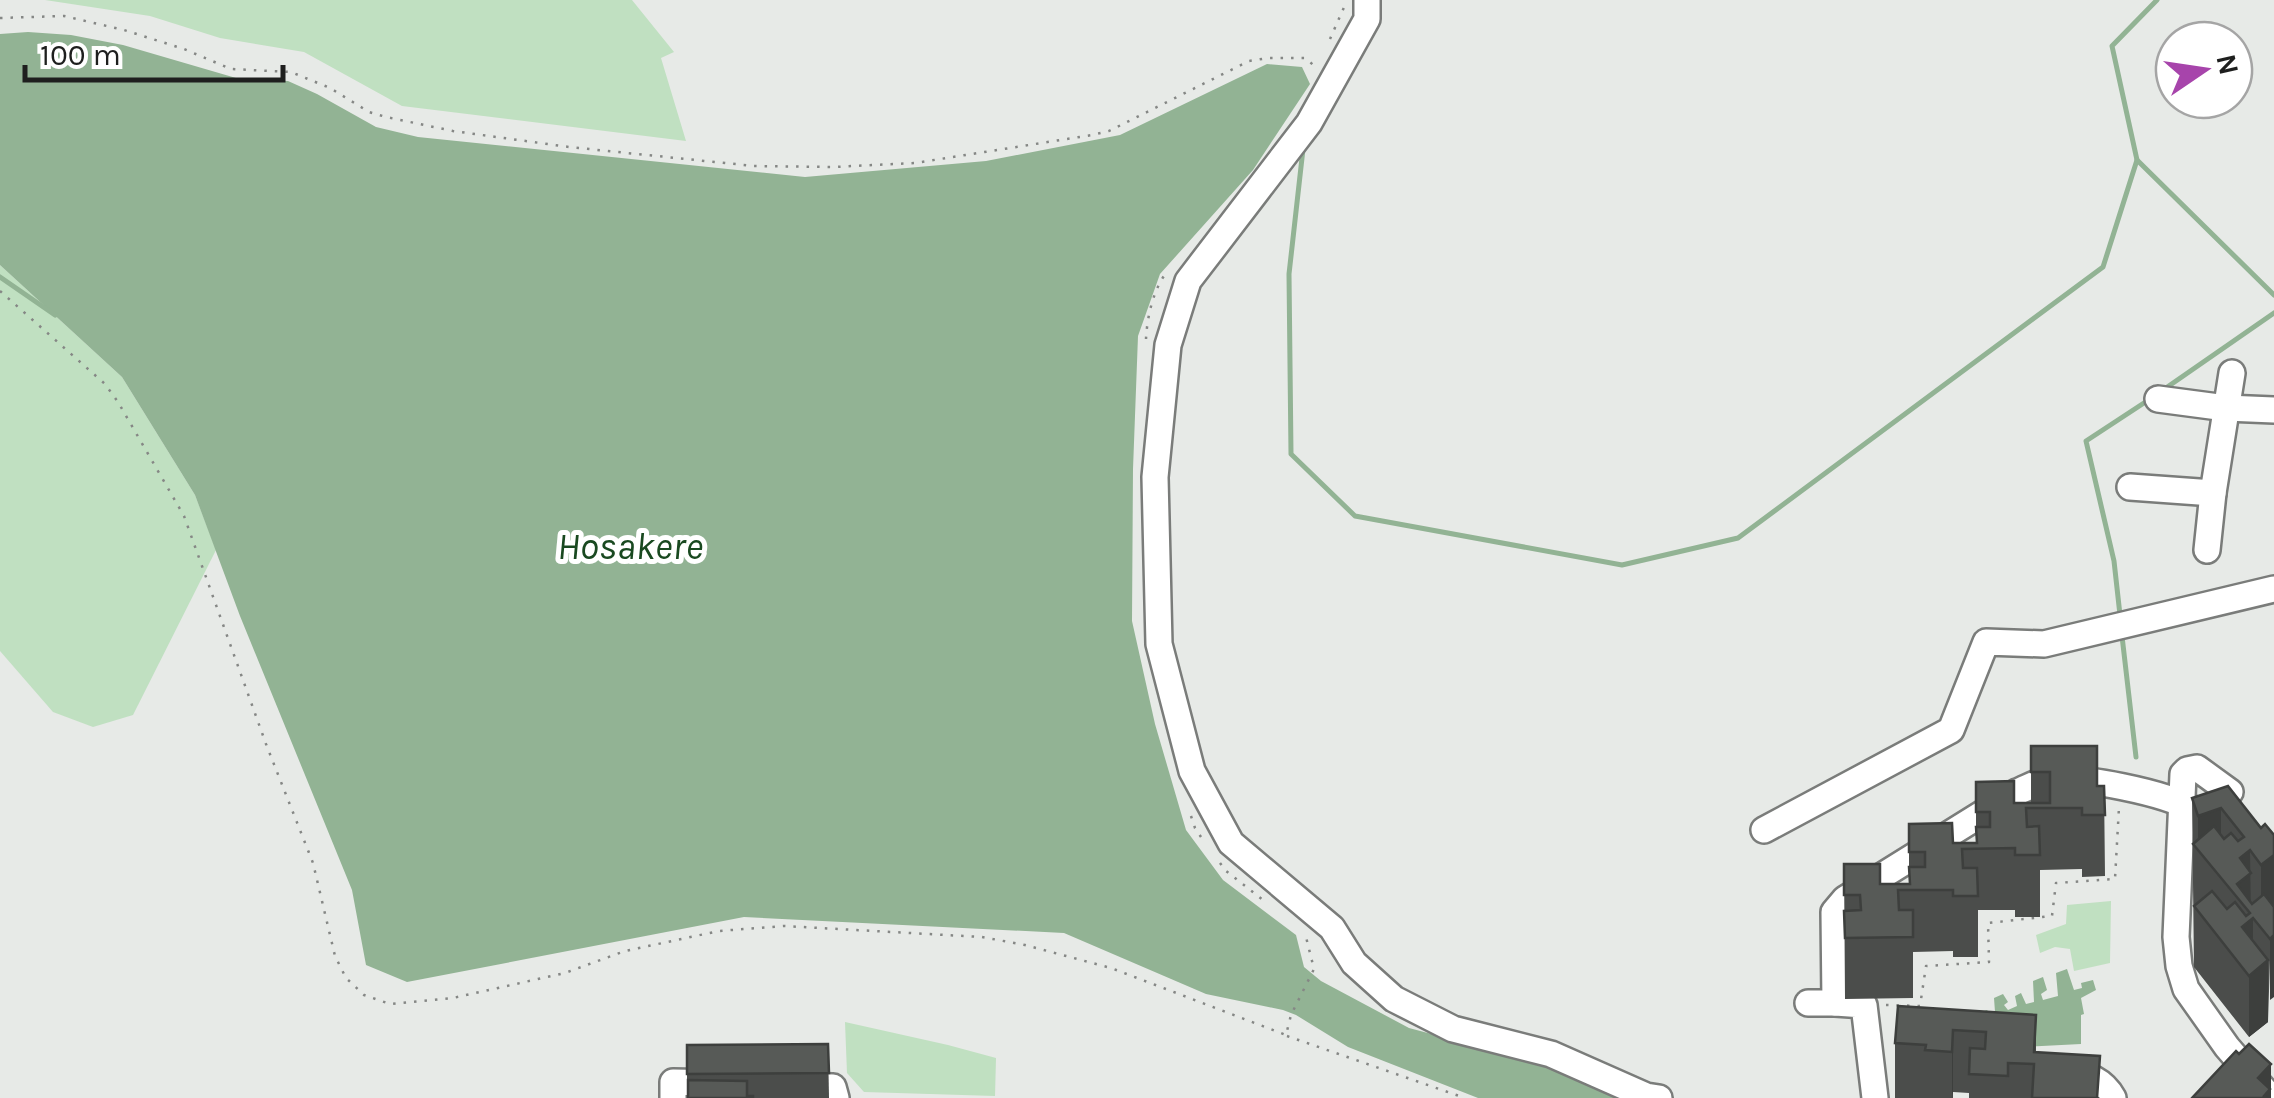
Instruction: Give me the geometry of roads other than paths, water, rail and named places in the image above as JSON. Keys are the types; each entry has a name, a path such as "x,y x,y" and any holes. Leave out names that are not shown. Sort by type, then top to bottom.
{"street":[{"path":"1367,0 1367,19 1308,123 1188,281 1168,345 1155,477 1159,644 1192,771 1230,842 1332,928 1354,963 1394,1000 1453,1029 1550,1054 1646,1096 1659,1098"},
{"path":"2208,550 2212,493 2232,373"},
{"path":"2158,399 2274,410"},
{"path":"2130,487 2212,493"},
{"path":"1764,830 1951,730 1986,642 2044,644 2274,589"},
{"path":"2230,792 2202,771 2192,768 2183,774 2176,937 2186,988 2227,1047 2242,1077 2270,1098"},
{"path":"1834,1003 1834,912 1845,899 2017,792 2045,780 2078,779 2120,786 2180,804 2240,845"},
{"path":"1808,1004 1864,1005 1880,1066 1874,1098"},
{"path":"2042,1069 2088,1075 2114,1098"},
{"path":"674,1098 673,1082 832,1087 836,1098"}],"water":[{"name":"Hosakere","path":"28,32 123,45 236,78 288,81 376,127 418,137 805,177 986,161 1120,135 1267,64 1302,67 1310,84 1253,170 1160,274 1138,336 1132,621 1155,724 1186,830 1223,880 1296,935 1304,967 1321,981 1409,1028 1559,1068 1630,1098 1478,1098 1348,1047 1296,1015 1206,994 1064,933 744,917 407,982 366,965 352,890 195,495 122,377 0,265 0,34"},
{"path":"2067,969 2074,990 2093,980 2096,990 2081,998 2081,1044 1979,1049 1978,1013 1995,1012 1994,998 2003,994 2008,1010 2017,1006 2015,996 2021,993 2026,1004 2034,1002 2033,981 2043,977 2047,990 2041,994 2043,1000 2058,996 2056,973"}],"waterway":[{"path":"2157,0 2112,46 2137,160 2274,295"},
{"path":"1303,149 1289,274 1291,454 1355,516 1622,565 1738,538 2103,267 2137,160"},
{"path":"0,277 55,315"},
{"path":"2163,390 2274,313"},
{"path":"2120,615 2114,561 2086,441 2150,399"},
{"path":"2122,636 2136,757"}]}
